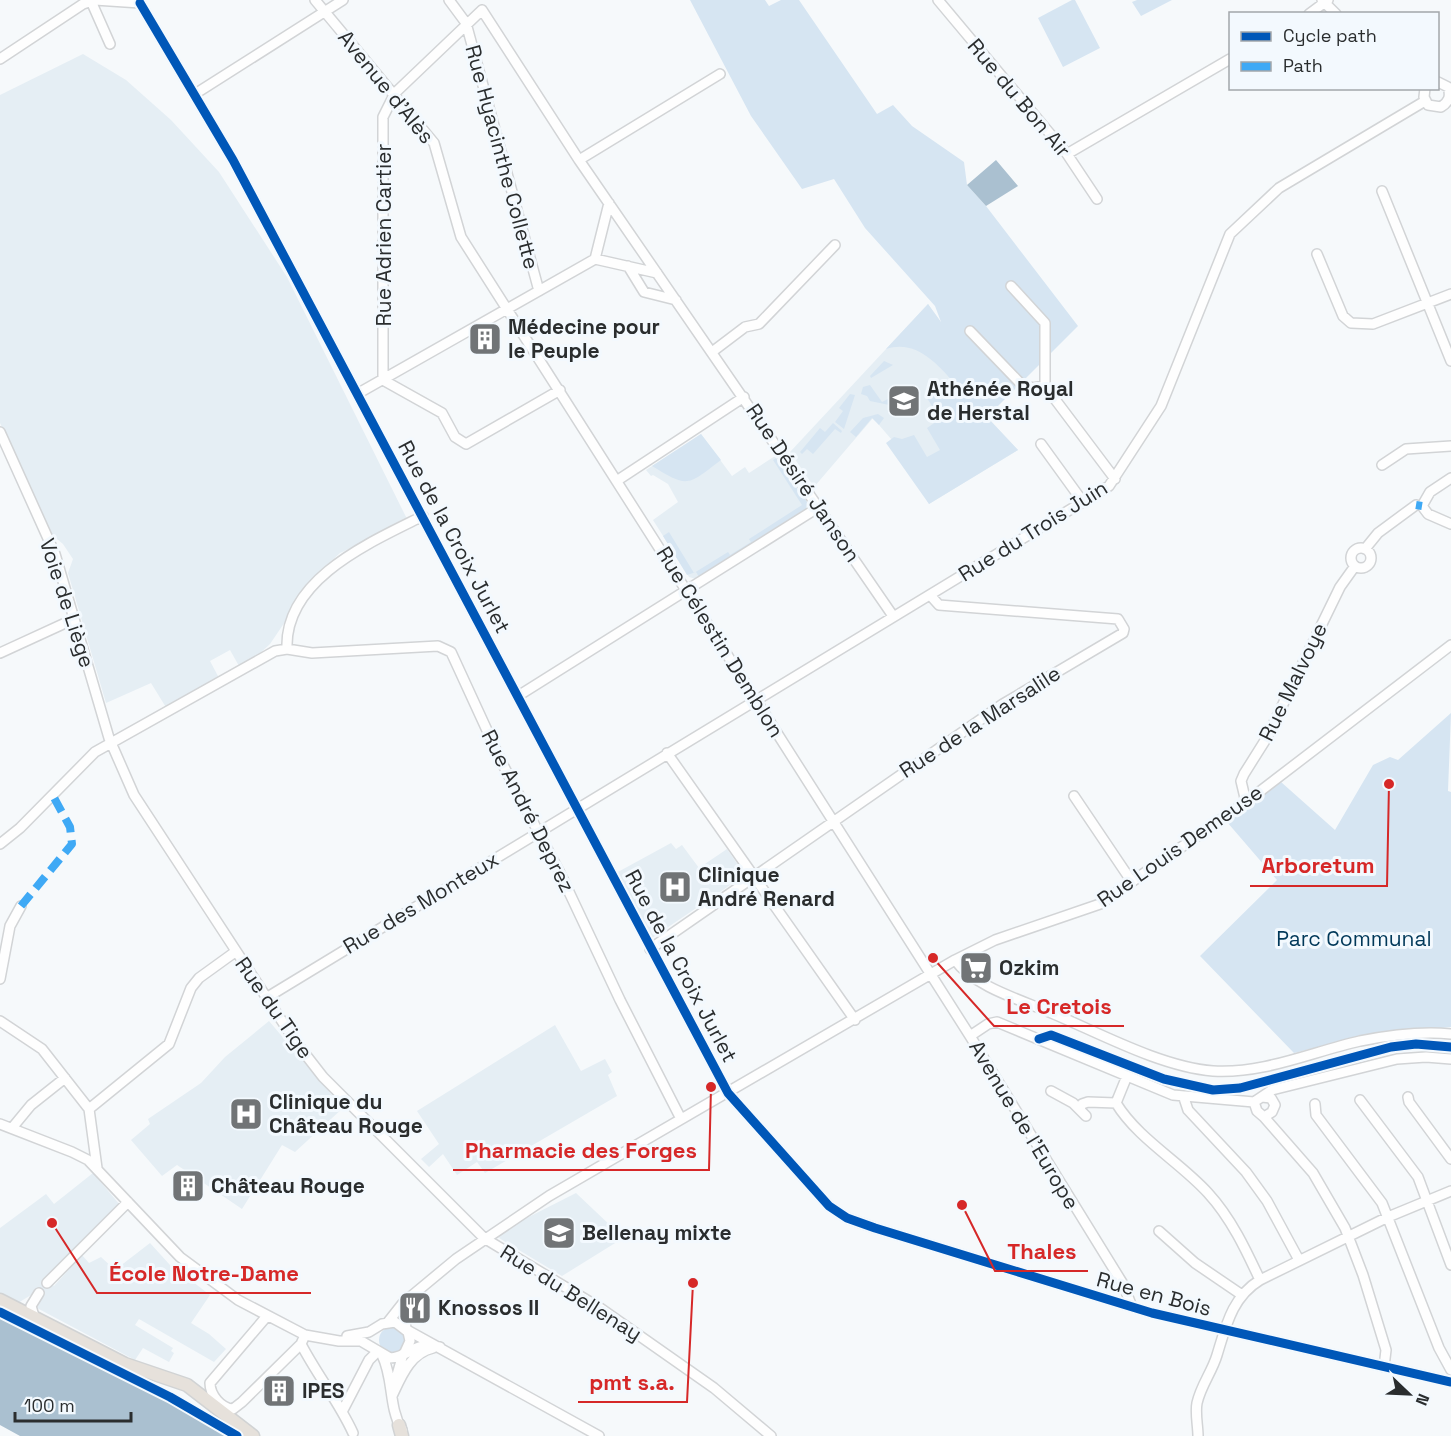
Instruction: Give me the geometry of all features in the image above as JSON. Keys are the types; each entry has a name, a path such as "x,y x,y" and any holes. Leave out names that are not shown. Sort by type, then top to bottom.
{"main road":[{"path":"0,1303 34,1317 124,1364 187,1385 253,1436"},
{"path":"0,1303 47,1329 67,1335"}],"street":[{"name":"Avenue d'Alès","path":"315,0 395,93 434,143 462,237 509,308"},
{"path":"195,94 343,0"},
{"name":"Rue Hyacinthe Collette","path":"450,0 466,23 539,291"},
{"name":"Rue du Bon Air","path":"938,0 1067,154 1097,199"},
{"path":"92,1 110,44"},
{"path":"0,59 92,1 142,1"},
{"name":"Rue de la Croix Jurlet","path":"142,1 234,160 728,1093"},
{"path":"1311,12 1325,1"},
{"path":"395,93 482,5"},
{"name":"Rue Désiré Janson","path":"482,5 579,160 893,616"},
{"path":"1067,154 1229,60"},
{"path":"579,160 720,74"},
{"path":"1425,90 1425,101 1432,107 1448,108 1449,86"},
{"name":"Rue Adrien Cartier","path":"383,380 383,117 395,93"},
{"name":"Rue du Trois Juin","path":"577,807 893,616 930,596 1083,502 1115,479 1161,406 1230,234 1279,188 1425,101"},
{"path":"1382,191 1451,361"},
{"path":"595,259 609,202"},
{"path":"712,352 744,327 759,324 836,245"},
{"path":"1317,254 1343,316 1351,323 1373,324 1451,294"},
{"path":"357,394 595,259 657,273"},
{"path":"628,266 644,292 676,300"},
{"path":"1011,286 1045,323 1045,386 1115,479"},
{"name":"Rue Célestin Demblon","path":"509,308 930,976"},
{"path":"970,331 1021,384 1032,388 1045,386"},
{"path":"383,380 442,413 455,437 466,444 560,390"},
{"path":"618,480 744,397"},
{"name":"Voie de Liège","path":"0,432 4,453 55,554 111,744"},
{"path":"1041,444 1083,502"},
{"path":"1382,465 1406,448 1451,446"},
{"path":"1451,478 1430,492 1422,506 1428,514 1451,524"},
{"name":"Rue Malvoye","path":"1246,802 1241,782 1244,774 1266,739 1340,587 1355,566 1351,558 1353,552 1357,548 1365,549 1378,533 1416,505"},
{"path":"518,696 819,507"},
{"path":"0,844 20,828 84,762 111,744 275,651 287,649 286,631 293,614 324,575 348,554 423,516"},
{"name":"Rue de la Marsalile","path":"833,820 1003,704 1123,633 1124,625 1113,618 939,605 930,596"},
{"path":"0,653 74,619"},
{"name":"Rue Louis Demeuse","path":"388,1322 406,1300 484,1238 579,1177 680,1117 728,1093 794,1052 855,1020 955,960 995,940 1100,904 1246,802 1451,645"},
{"name":"Rue André Deprez","path":"287,649 312,653 438,646 451,652 502,763 680,1117"},
{"name":"Rue du Tige","path":"111,744 134,795 235,952 323,1077 484,1238"},
{"path":"667,753 855,1020"},
{"path":"1074,796 1132,882"},
{"name":"Rue des Monteux","path":"266,998 577,807"},
{"path":"650,949 833,820"},
{"path":"0,979 10,926 21,906"},
{"path":"89,1109 169,1044 191,988 199,978 235,952"},
{"path":"955,960 969,976 1019,999 1168,1061 1212,1071 1270,1066 1360,1041 1429,1032 1451,1034"},
{"name":"Avenue de l'Europe","path":"930,976 970,1036 1123,1284 1132,1307"},
{"path":"0,1021 42,1049 89,1109 98,1168"},
{"path":"970,1036 988,1024 997,1022 1184,1098 1257,1100 1268,1096 1275,1105 1272,1112 1264,1117"},
{"path":"1257,1100 1272,1090 1397,1059 1426,1057 1451,1059"},
{"path":"1116,1103 1127,1076"},
{"path":"12,1128 31,1105 66,1078"},
{"path":"1051,1091 1083,1112 1082,1104 1088,1102 1116,1103"},
{"name":"Rue en Bois","path":"728,1093 829,1206 847,1218 1132,1307 1223,1331 1451,1382"},
{"path":"1408,1096 1409,1102 1451,1159"},
{"path":"1184,1098 1188,1110 1246,1172 1267,1201 1299,1260"},
{"path":"1257,1100 1257,1111 1313,1173 1348,1236 1386,1350 1384,1367"},
{"path":"1360,1100 1418,1177 1451,1265"},
{"path":"1116,1103 1124,1117 1212,1198 1243,1245 1260,1280"},
{"path":"1315,1104 1316,1115 1382,1203 1439,1348 1451,1370"},
{"path":"0,1124 76,1154 98,1168 194,1269 303,1339 361,1341 395,1358 422,1345 440,1347"},
{"path":"1198,1436 1197,1405 1203,1381 1217,1356 1223,1331 1242,1295 1260,1280 1299,1260 1388,1216 1451,1191"},
{"path":"47,1283 128,1202"},
{"path":"1160,1231 1195,1263 1242,1295"},
{"name":"Rue du Bellenay","path":"484,1238 600,1308 714,1388 771,1436"},
{"path":"34,1317 32,1306 39,1293"},
{"path":"392,1396 404,1353 410,1341 404,1314 406,1300"},
{"path":"267,1316 214,1376 209,1386 219,1402 233,1409 303,1339"},
{"path":"330,1339 362,1334 388,1322 399,1323 598,1436"},
{"path":"378,1328 374,1339 389,1370 392,1396 402,1432"},
{"path":"303,1339 315,1370 343,1410 353,1433"},
{"path":"392,1396 404,1371 417,1355 440,1347"},
{"path":"343,1410 365,1366 378,1351"}],"shaded area":[{"path":"83,54 126,80 171,120 219,172 287,277 408,521 340,553 318,573 270,644 258,655 239,666 230,650 210,661 219,678 167,709 151,683 106,703 68,573 73,559 63,544 52,535 0,423 0,95"},
{"path":"996,160 1018,186 986,206 967,185"},
{"name":"Athénée Royal de Herstal","path":"928,304 943,325 957,385 1018,450 929,504 904,454 873,418 814,487 790,452"},
{"path":"701,434 732,476 745,467 749,473 775,456 807,502 806,510 696,579 689,577 653,520 678,502 668,484 651,476 646,470"},
{"name":"Clinique André Renard","path":"671,843 676,849 682,845 699,868 727,849 745,875 652,938 616,873"},
{"name":"Clinique du Château Rouge","path":"269,1021 343,1108 295,1152 282,1145 242,1209 177,1165 162,1176 131,1140 150,1124 148,1119 201,1083 225,1057"},
{"path":"555,1025 581,1071 605,1059 612,1072 608,1075 617,1096 485,1173 477,1162 457,1175 443,1154 429,1167 421,1159 439,1144 417,1111"},
{"path":"93,1173 120,1205 45,1279 54,1286 82,1255 89,1263 101,1257 115,1270 150,1243 180,1276 184,1275 210,1295 191,1323 209,1334 226,1349 214,1362 139,1319 135,1325 173,1348 171,1351 174,1353 169,1362 143,1348 135,1360 37,1308 40,1302 31,1295 18,1303 0,1293 0,1228 46,1194 54,1204"},
{"name":"Bellenay mixte","path":"576,1193 613,1228 620,1240 562,1276 499,1238 505,1229"},
{"path":"0,1315 140,1386 229,1436 20,1436 0,1425"}],"green space":[{"path":"690,0 765,0 769,6 781,0 799,0 877,114 893,105 912,126 964,162 967,185 986,206 1078,326 987,417 1018,450 929,504 886,443 894,437 902,439 914,435 927,457 940,450 927,428 940,419 927,398 940,390 954,394 957,386 934,362 917,351 897,347 886,349 928,304 941,322 935,306 865,228 834,179 802,189 751,116"},
{"path":"1075,0 1100,48 1063,67 1038,18"},
{"path":"1172,0 1141,16 1132,2"},
{"path":"884,361 893,365 871,378 870,376"},
{"path":"870,385 882,402 888,399 895,404 902,400 905,404 899,407 870,401 867,396 861,394 863,387"},
{"path":"850,394 855,395 844,429 835,422 843,411 839,408"},
{"path":"878,414 884,418 879,425 872,418 856,437 850,432 863,418"},
{"path":"833,423 842,431 841,433 835,429 813,454 807,449 802,454 800,452 820,428 825,432"},
{"path":"701,434 721,460 702,475 688,481 681,481 652,466"},
{"path":"776,458 807,502 806,510 699,577 695,572 728,552 730,555 751,542 749,539 802,505 773,460"},
{"path":"669,532 694,573 687,575 663,536"},
{"name":"Parc Communal","path":"1451,713 1448,791 1451,792 1451,1027 1361,1036 1294,1053 1200,956 1277,880 1227,822 1281,782 1335,830 1373,765 1390,757 1398,760"},
{"path":"392,1327 401,1331 405,1340 401,1349 392,1353 383,1349 379,1340 383,1331"}],"marked path":[{"path":"1416,505 1422,506"},
{"path":"21,906 72,844 70,827 52,794"}],"cycle path":[{"path":"140,3 233,160 728,1093 829,1206 847,1218 875,1228 1152,1313 1451,1382"},
{"path":"1039,1039 1051,1035 1164,1079 1213,1090 1240,1088 1391,1047 1416,1044 1451,1047"},
{"path":"0,1312 170,1397 237,1436"}],"place":[{"name":"Médecine pour le Peuple","path":"485,339"},
{"name":"Athénée Royal de Herstal","path":"904,401"},
{"name":"Arboretum","path":"1389,784"},
{"name":"Clinique André Renard","path":"675,887"},
{"name":"Le Cretois","path":"933,958"},
{"name":"Ozkim","path":"976,968"},
{"name":"Pharmacie des Forges","path":"711,1087"},
{"name":"Clinique du Château Rouge","path":"246,1114"},
{"name":"Château Rouge","path":"188,1186"},
{"name":"Thales","path":"962,1205"},
{"name":"École Notre-Dame","path":"52,1223"},
{"name":"Bellenay mixte","path":"559,1233"},
{"name":"pmt s.a.","path":"693,1283"},
{"name":"Knossos II","path":"415,1308"},
{"name":"IPES","path":"279,1391"}]}
